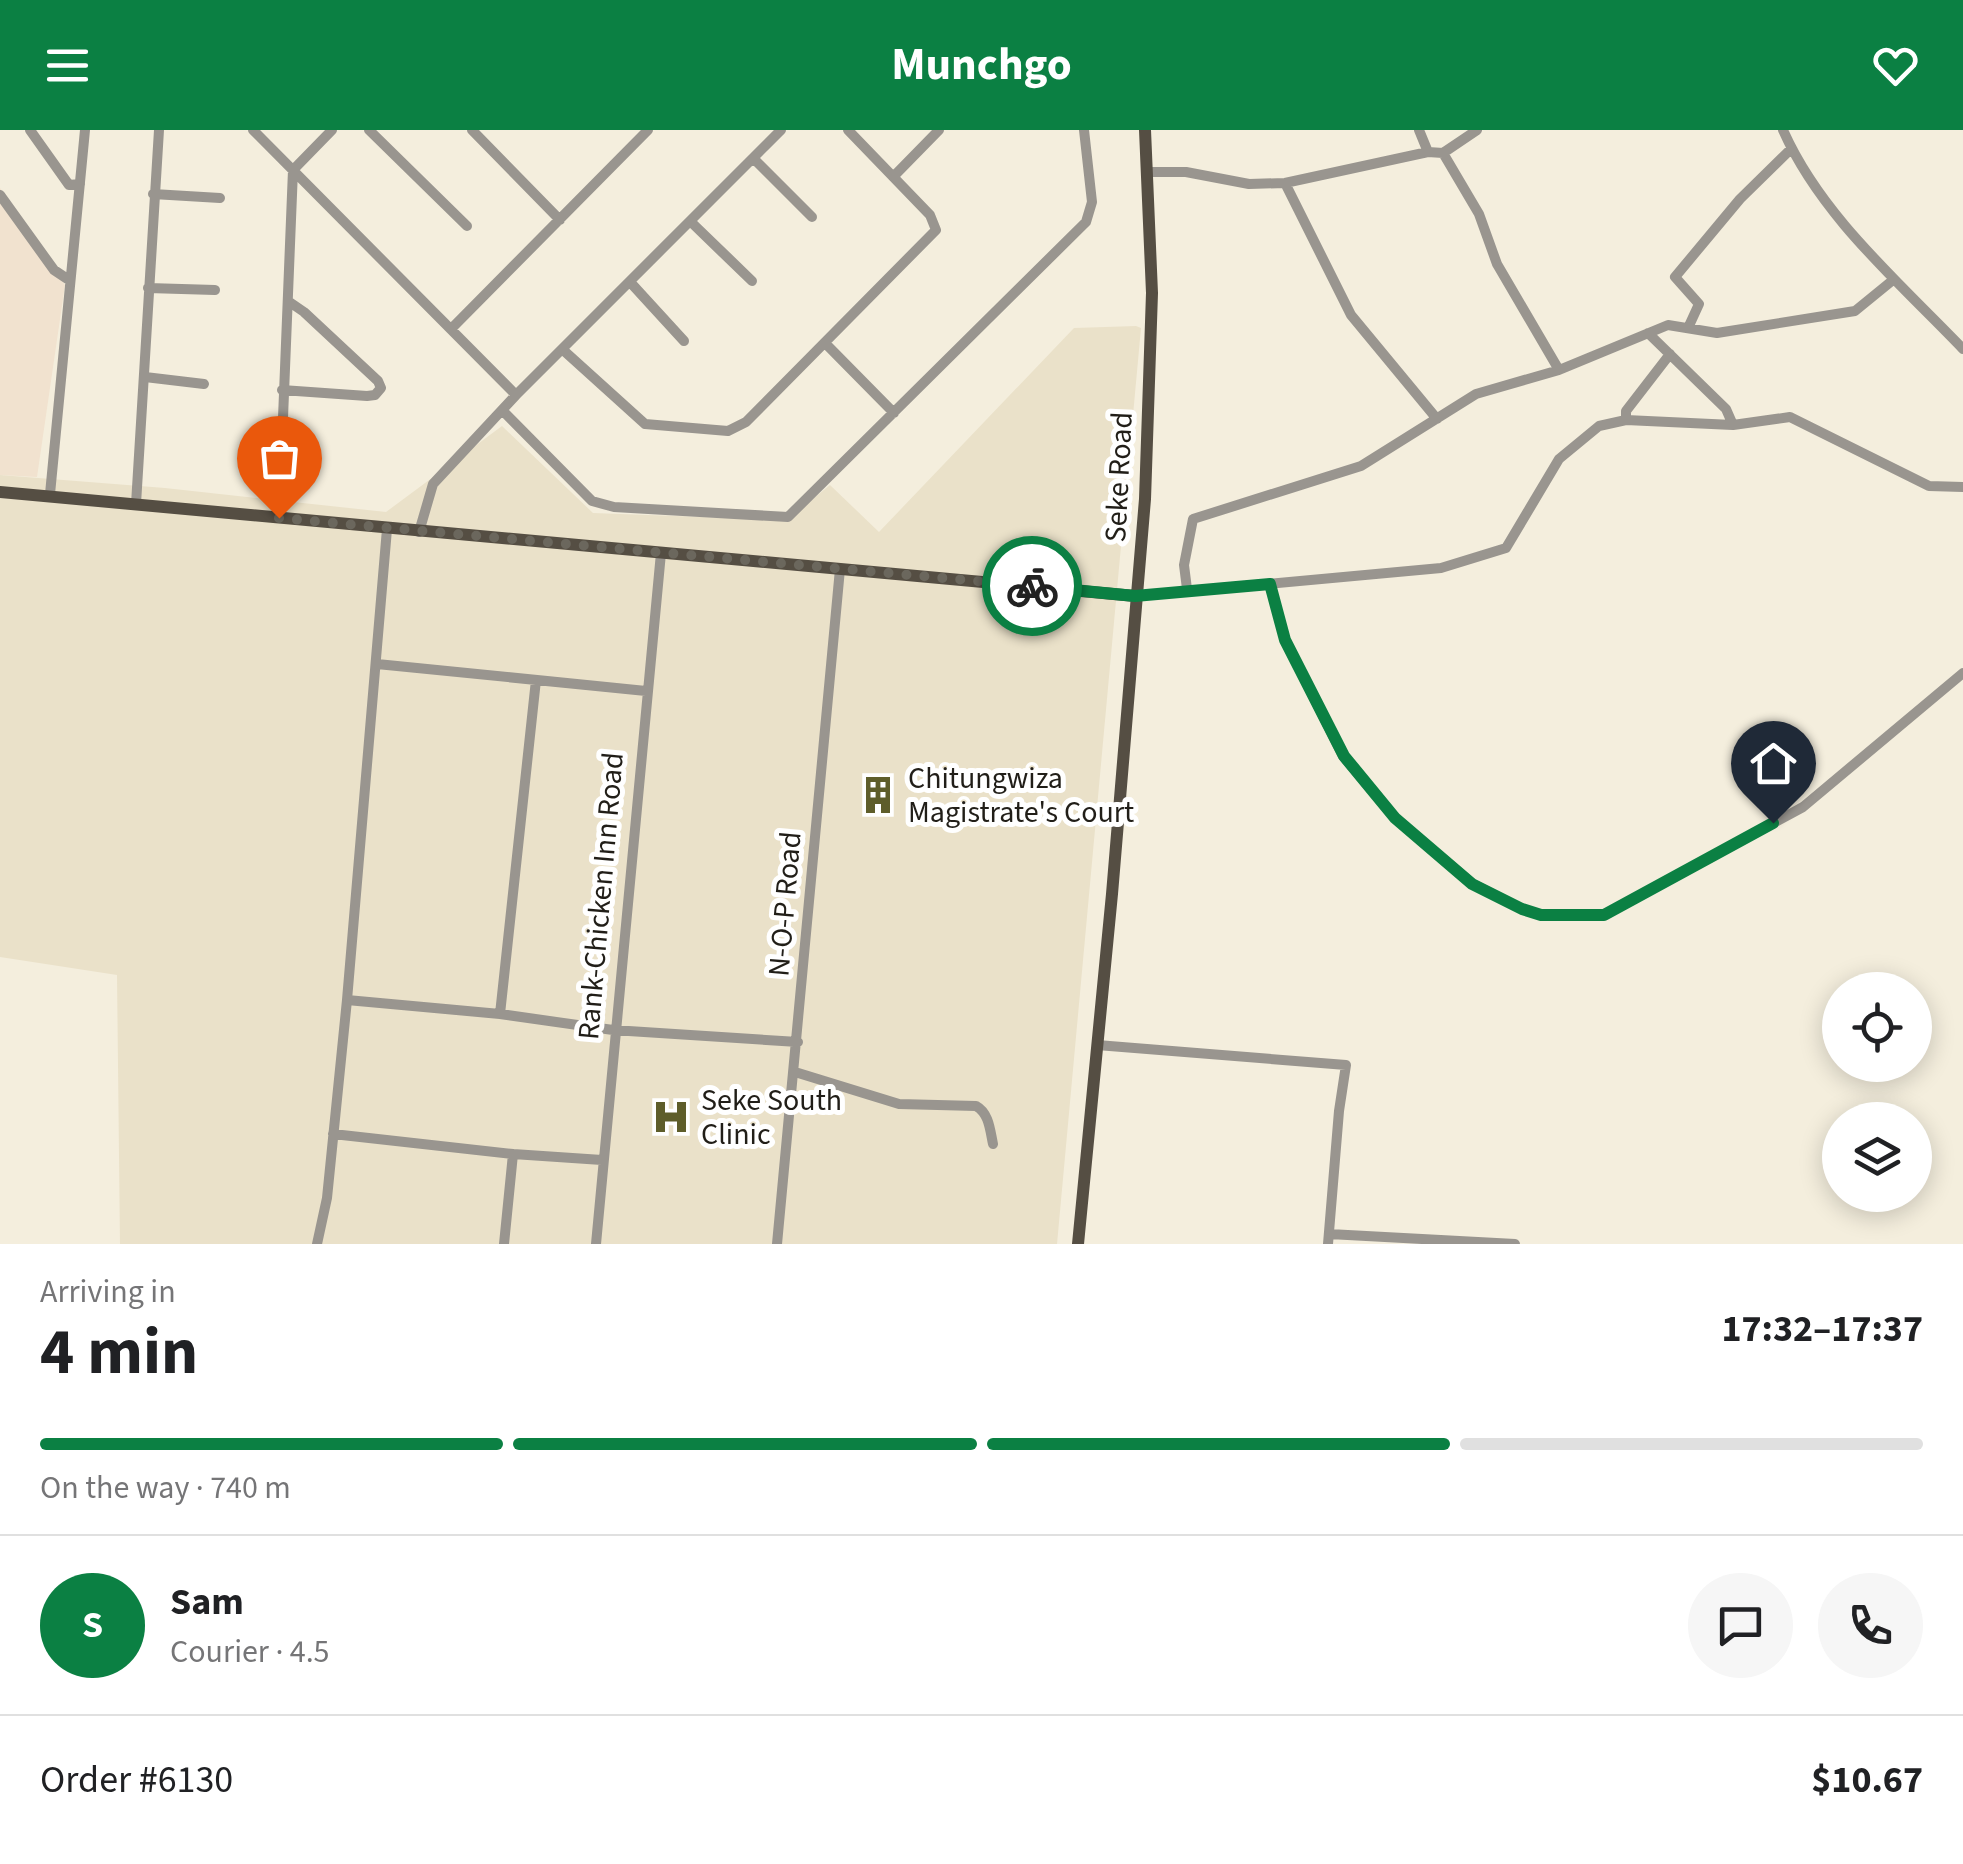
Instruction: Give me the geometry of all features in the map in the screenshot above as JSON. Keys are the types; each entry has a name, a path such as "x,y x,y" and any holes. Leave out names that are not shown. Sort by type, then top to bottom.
{"main road":[{"name":"Seke Road","path":"1078,1244 1098,1045 1148,415 1152,293 1145,130"},
{"path":"0,492 1135,596"}],"street":[{"path":"30,130 69,186 80,184"},
{"path":"50,494 85,130"},
{"path":"136,504 159,130"},
{"path":"252,130 516,395"},
{"path":"279,518 293,170 332,130"},
{"path":"368,130 466,226"},
{"path":"472,130 560,220"},
{"path":"452,328 648,130"},
{"path":"419,532 433,484 516,395 780,130"},
{"path":"562,349 645,424 728,431 746,422 936,230 930,215 848,130"},
{"path":"894,176 940,130"},
{"path":"502,410 592,502 614,507 788,517 1086,222 1092,202 1084,130"},
{"path":"1418,130 1428,152"},
{"path":"1148,172 1186,172 1249,184 1285,184 1428,152 1443,153 1477,130"},
{"path":"1783,130 1791,149 1834,210 1892,280 1963,350"},
{"path":"1688,328 1699,304 1675,277 1740,199 1791,149"},
{"path":"1443,153 1479,214 1497,264 1558,370"},
{"path":"753,158 812,217"},
{"path":"1285,184 1350,314 1436,419"},
{"path":"153,194 220,198"},
{"path":"0,195 54,270 68,280"},
{"path":"692,222 752,281"},
{"path":"1187,589 1184,565 1193,519 1362,466 1476,394 1558,370 1668,324 1717,333 1855,312 1892,280"},
{"path":"630,282 684,341"},
{"path":"148,288 216,290"},
{"path":"282,390 367,396 381,388 378,381 288,301"},
{"path":"1648,333 1726,409 1733,425"},
{"path":"825,343 894,413"},
{"path":"1626,420 1626,411 1670,354"},
{"path":"145,377 204,384"},
{"path":"1135,596 1442,568 1506,548 1559,459 1599,426 1626,420 1733,425 1790,417 1929,486 1963,488"},
{"path":"317,1244 327,1198 347,1000 388,529"},
{"name":"Rank-Chicken Inn Road","path":"596,1244 613,1030 661,553"},
{"name":"N-O-P Road","path":"777,1244 840,569"},
{"path":"1270,584 1285,640 1344,756 1395,818 1472,884 1541,915 1604,915 1803,806 1963,673"},
{"path":"377,664 646,690"},
{"path":"500,1014 536,680"},
{"path":"347,1000 500,1014 613,1030 798,1042"},
{"path":"1098,1045 1346,1065 1338,1111 1329,1239 1515,1244"},
{"path":"795,1072 899,1104 976,1106 987,1118 993,1144"},
{"path":"333,1134 602,1160"},
{"path":"504,1244 513,1154"}],"shaded area":[{"path":"0,188 65,285 37,477 0,475"},
{"path":"1074,328 1141,328 1057,1244 120,1244 117,975 0,957 0,475 386,512 502,426 593,513 787,520 830,485 879,532"}],"way so far":[{"path":"279,518 1032,586"}],"place":[{"name":"Chitungwiza Magistrate's Court","path":"878,795"},
{"name":"Seke South Clinic","path":"671,1117"}],"route":[{"path":"1032,586 1135,596 1270,584 1285,640 1344,756 1395,818 1472,884 1522,909 1541,915 1604,915 1773,823"}]}
